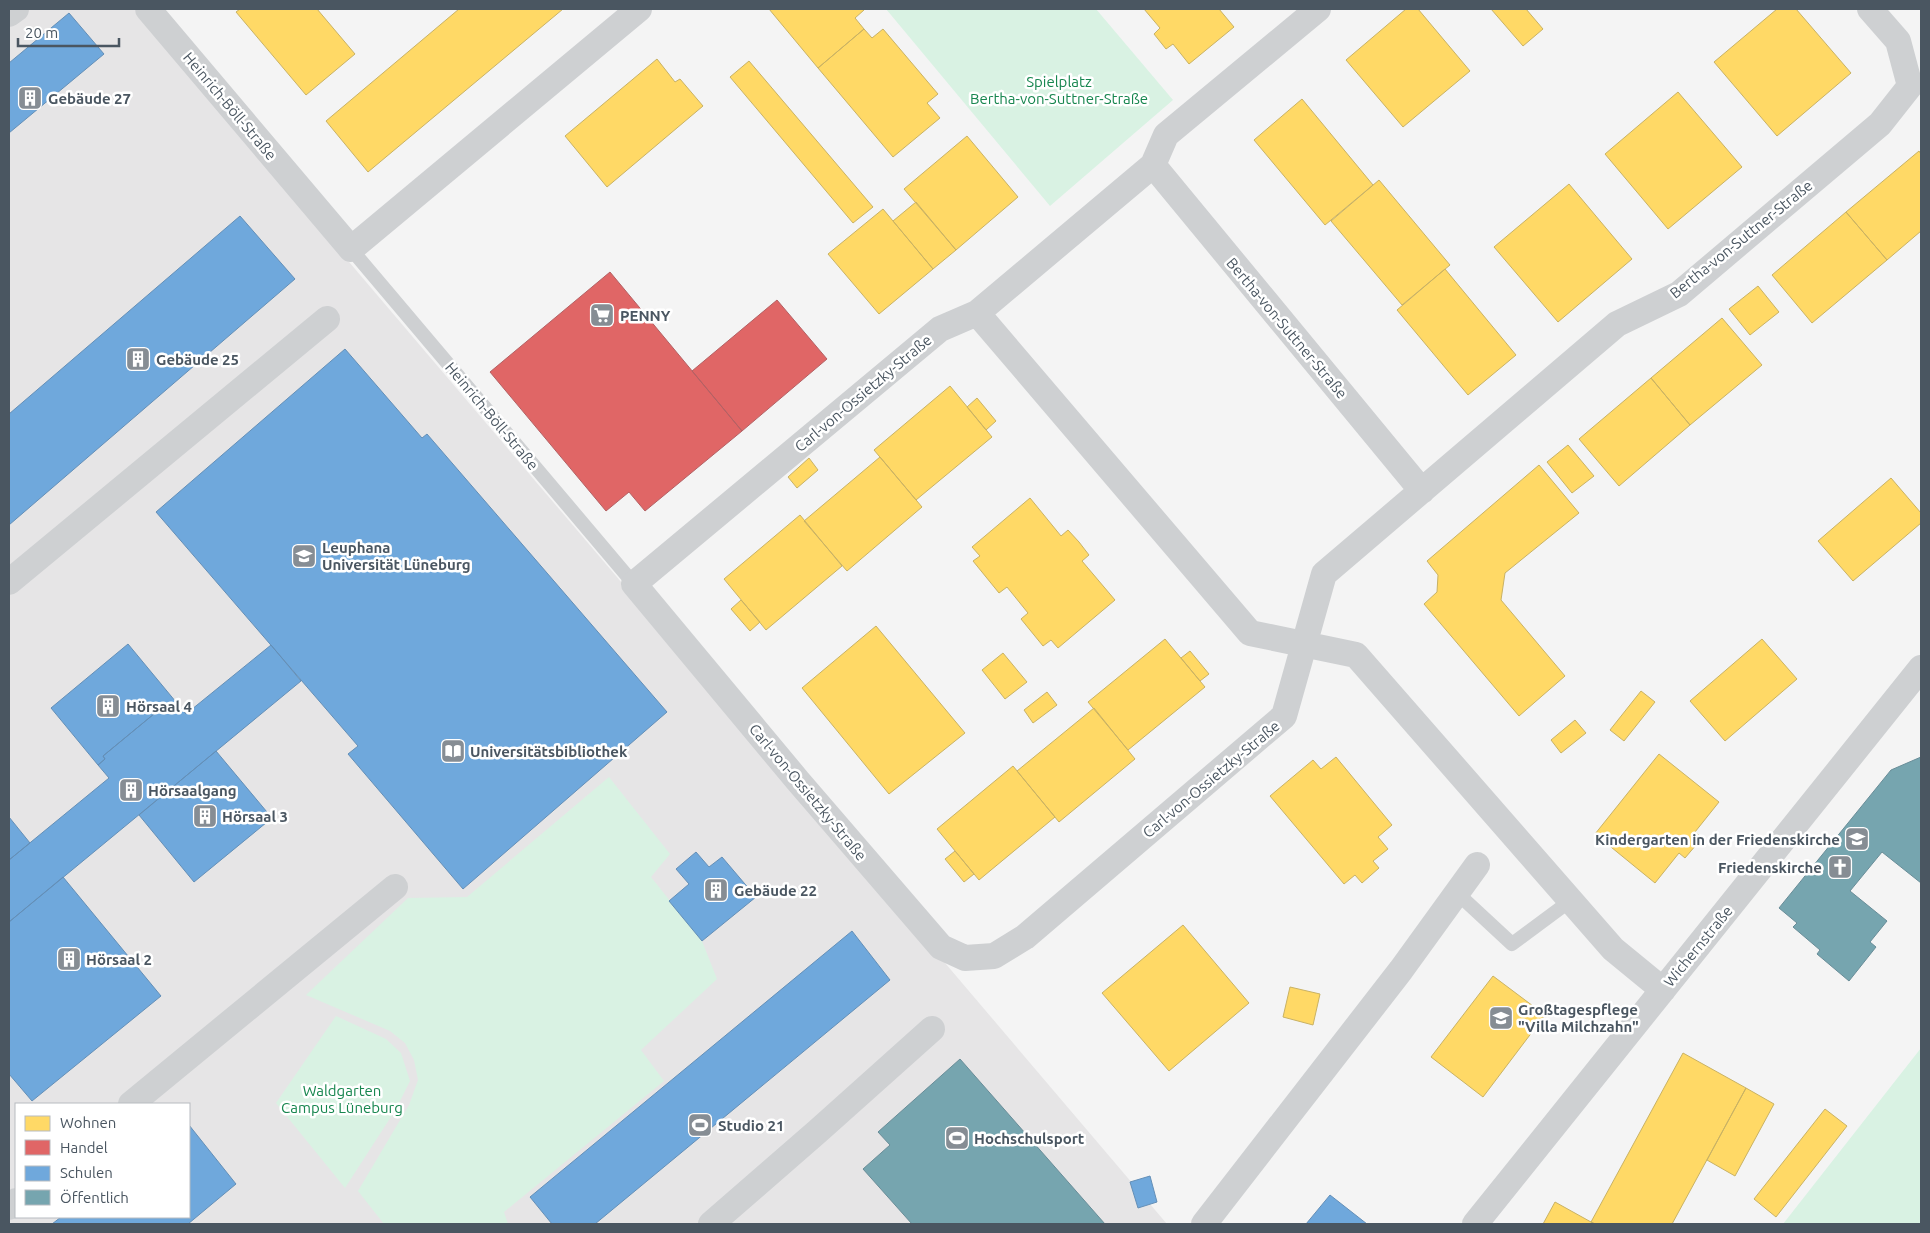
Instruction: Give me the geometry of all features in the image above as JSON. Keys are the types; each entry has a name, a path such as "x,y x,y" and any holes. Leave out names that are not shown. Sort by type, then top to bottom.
{"street":[{"path":"9,14 16,9"},
{"name":"Heinrich-Böll-Straße","path":"148,9 351,249"},
{"path":"351,249 639,9"},
{"path":"1153,165 1166,135 1318,9"},
{"name":"Bertha-von-Suttner-Straße","path":"1304,646 1324,574 1617,324 1679,294 1880,124 1910,86 1898,41 1870,9"},
{"name":"Carl-von-Ossietzky-Straße","path":"1153,165 977,313 940,329 634,584 798,781 941,947 965,958 994,956 1026,937 1284,716 1304,646"},
{"name":"Bertha-von-Suttner-Straße","path":"1153,165 1422,491"},
{"path":"977,313 1250,634 1356,655 1613,949 1663,990"},
{"path":"9,582 327,319"},
{"name":"Wichernstraße","path":"1475,1224 1921,668"},
{"path":"1204,1224 1401,970 1477,866"},
{"path":"132,1103 395,887"},
{"path":"710,1224 818,1132 932,1029"}],"lane":[{"name":"Heinrich-Böll-Straße","path":"351,249 634,584"},
{"path":"1457,893 1512,944 1570,902"}],"shaded area":[{"name":"Leuphana Universität Lüneburg","path":"9,9 134,9 1167,1224 9,1224"}],"green space":[{"name":"Spielplatz Bertha-von-Suttner-Straße","path":"886,9 1096,9 1173,100 1050,206"},
{"path":"609,777 670,854 651,877 702,941 717,979 641,1050 664,1081 504,1212 508,1224 384,1224 358,1191 409,1105 418,1080 414,1060 405,1043 390,1031 306,995 408,898 467,897"},
{"name":"Waldgarten Campus Lüneburg","path":"336,1016 386,1039 401,1053 410,1081 396,1109 345,1188 276,1103"},
{"path":"1921,1048 1921,1224 1783,1224"}],"building: Wohnen":[{"path":"240,9 317,9 355,54 306,95 236,12"},
{"path":"459,9 563,9 368,172 326,121"},
{"path":"769,9 863,9 855,18 864,29 818,68"},
{"path":"1144,9 1219,9 1234,27 1189,64 1173,44 1166,49 1154,34 1160,28"},
{"path":"1406,9 1418,9 1470,71 1403,127 1346,60"},
{"path":"1491,9 1526,9 1543,29 1523,46"},
{"path":"1777,9 1796,9 1851,73 1777,136 1714,62"},
{"path":"864,29 872,38 883,29 938,94 927,103 940,118 893,157 818,68"},
{"path":"657,59 675,82 680,79 703,106 607,187 565,136"},
{"path":"749,61 873,207 853,223 730,77"},
{"path":"1678,92 1742,167 1668,229 1605,154"},
{"path":"1302,99 1373,185 1325,225 1254,140"},
{"path":"967,136 1018,197 956,250 904,189"},
{"path":"1919,151 1921,154 1921,231 1887,260 1846,212"},
{"path":"1379,180 1450,265 1402,305 1331,221"},
{"path":"1569,184 1632,259 1558,322 1494,247"},
{"path":"916,202 956,250 933,269 893,221"},
{"path":"883,209 933,269 879,314 828,254"},
{"path":"1846,212 1887,260 1812,323 1772,275"},
{"path":"1445,269 1516,355 1468,395 1397,310"},
{"path":"1758,286 1779,312 1750,335 1729,309"},
{"path":"1722,318 1762,365 1690,425 1651,378"},
{"path":"1651,378 1690,425 1619,486 1579,439"},
{"path":"950,386 992,437 916,500 874,450"},
{"path":"977,398 996,421 986,430 967,407"},
{"path":"1568,445 1594,476 1572,493 1547,462"},
{"path":"880,457 922,507 847,571 804,521"},
{"path":"809,458 818,470 797,488 788,477"},
{"path":"1539,465 1579,513 1505,573 1501,600 1565,676 1519,716 1424,604 1437,592 1438,575 1427,561"},
{"path":"1891,478 1921,513 1921,523 1853,581 1818,541"},
{"path":"1030,498 1061,536 1068,530 1079,542 1089,555 1082,561 1115,600 1058,648 1051,640 1043,646 1021,619 1028,613 1007,587 999,593 973,561 980,556 972,547"},
{"path":"800,515 842,566 766,630 724,579"},
{"path":"741,600 760,622 750,631 731,609"},
{"path":"876,626 965,733 889,794 802,688"},
{"path":"1165,639 1205,687 1128,750 1088,702"},
{"path":"1762,639 1797,679 1725,741 1690,701"},
{"path":"1190,651 1209,674 1200,681 1181,658"},
{"path":"1003,653 1027,682 1005,699 982,670"},
{"path":"1641,691 1655,702 1624,741 1610,730"},
{"path":"1047,692 1057,705 1033,723 1024,710"},
{"path":"1094,708 1135,759 1059,822 1017,771"},
{"path":"1575,720 1586,733 1561,753 1551,740"},
{"path":"1659,754 1719,802 1695,832 1702,838 1685,858 1679,853 1655,883 1595,834"},
{"path":"1336,757 1392,825 1378,837 1388,849 1373,861 1379,868 1362,883 1355,875 1344,884 1270,796 1313,760 1321,769"},
{"path":"1013,766 1055,817 979,880 937,829"},
{"path":"955,851 974,874 964,882 945,859"},
{"path":"1183,925 1249,1003 1169,1071 1102,993"},
{"path":"1493,976 1545,1015 1483,1097 1431,1057"},
{"path":"1290,987 1320,994 1313,1025 1283,1017"},
{"path":"1683,1053 1746,1088 1672,1224 1595,1224 1591,1222"},
{"path":"1746,1088 1774,1104 1735,1176 1707,1160"},
{"path":"1825,1109 1847,1126 1776,1217 1754,1199"},
{"path":"1555,1202 1591,1222 1595,1224 1543,1224"}],"building: Handel":[{"path":"610,272 742,431 645,511 629,492 606,511 490,372"},
{"path":"777,300 827,359 742,431 692,371"}],"building: Schulen":[{"name":"Gebäude 27","path":"69,13 104,54 9,133 9,63"},
{"name":"Gebäude 25","path":"240,216 295,279 9,525 9,414"},
{"path":"345,349 422,438 427,434 667,712 463,889 348,754 358,746 156,512"},
{"name":"Hörsaal 4","path":"128,644 176,702 169,708 166,704 103,756 105,759 98,765 51,708"},
{"name":"Hörsaalgang","path":"271,645 301,681 9,922 9,860 109,778 98,765 105,759 103,756 166,704 169,708 176,702 186,714"},
{"name":"Hörsaal 3","path":"216,751 272,818 194,882 139,815"},
{"path":"9,817 30,843 9,860"},
{"name":"Gebäude 22","path":"696,852 709,867 722,857 756,897 702,941 669,901 689,884 676,869"},
{"name":"Hörsaal 2","path":"63,877 161,996 32,1101 9,1074 9,922"},
{"path":"852,931 890,980 595,1224 552,1224 530,1197"},
{"path":"190,1126 236,1184 188,1224 52,1224 60,1218 190,1218"},
{"path":"1150,1176 1157,1202 1138,1208 1130,1182"},
{"path":"1330,1195 1367,1224 1306,1224"}],"building: Öffentlich":[{"name":"Friedenskirche","path":"1921,757 1921,883 1882,852 1850,891 1887,921 1870,942 1876,947 1849,981 1817,954 1820,950 1793,927 1797,923 1779,908 1891,770"},
{"name":"Hochschulsport","path":"960,1059 1105,1224 912,1224 863,1169 890,1145 878,1132"}],"place":[{"name":"Gebäude 27","path":"30,98"},
{"name":"PENNY","path":"602,315"},
{"name":"Gebäude 25","path":"138,359"},
{"name":"Leuphana Universität Lüneburg","path":"304,556"},
{"name":"Hörsaal 4","path":"108,706"},
{"name":"Universitätsbibliothek","path":"453,751"},
{"name":"Hörsaalgang","path":"131,790"},
{"name":"Hörsaal 3","path":"205,816"},
{"name":"Kindergarten in der Friedenskirche","path":"1857,839"},
{"name":"Friedenskirche","path":"1840,867"},
{"name":"Gebäude 22","path":"716,890"},
{"name":"Hörsaal 2","path":"69,959"},
{"name":"Großtagespflege \"Villa Milchzahn\"","path":"1501,1018"},
{"name":"Studio 21","path":"700,1125"},
{"name":"Hochschulsport","path":"957,1138"}]}
